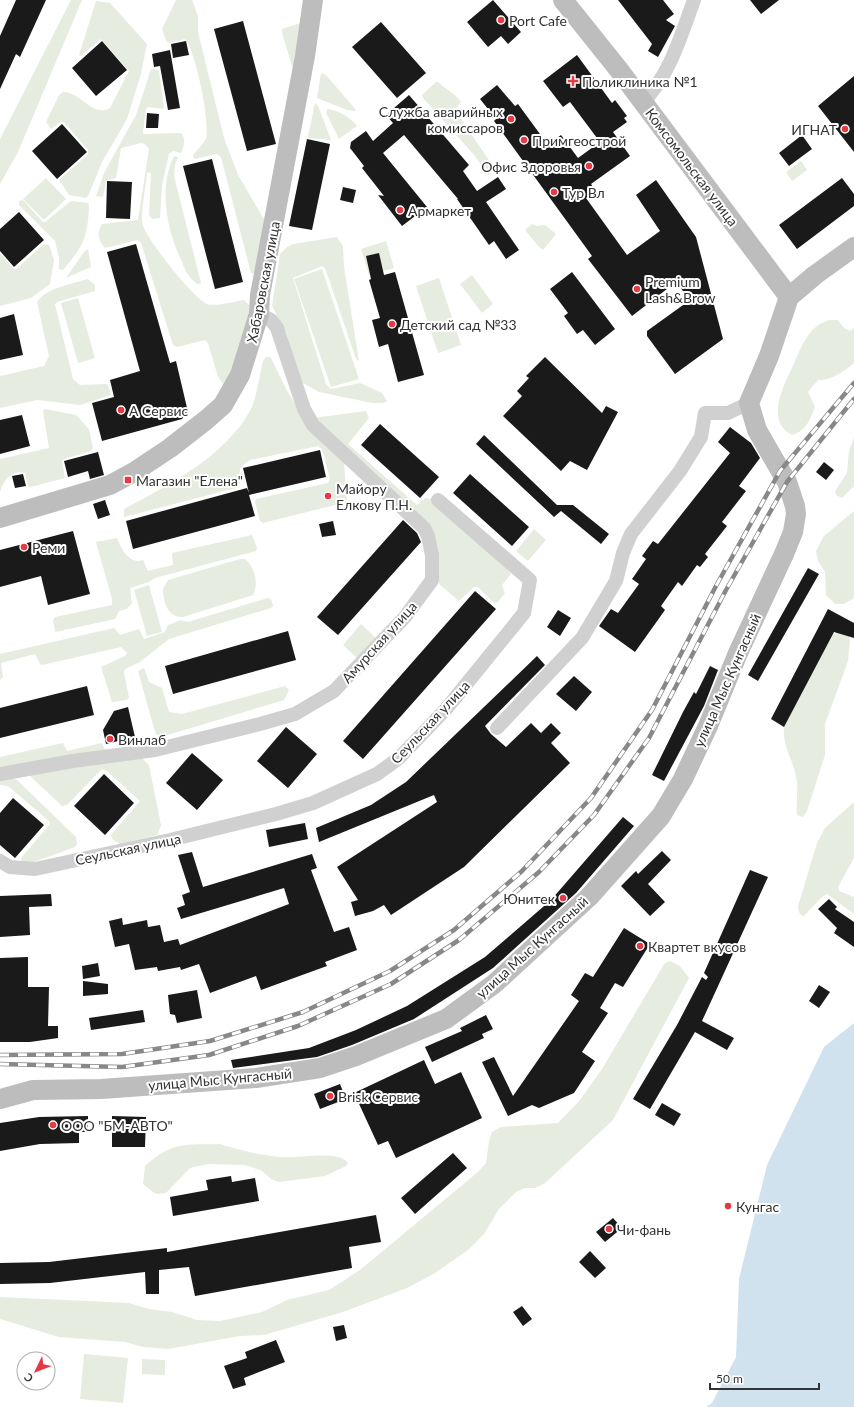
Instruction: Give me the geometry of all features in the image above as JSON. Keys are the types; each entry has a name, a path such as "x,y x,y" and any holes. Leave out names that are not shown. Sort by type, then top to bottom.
{"street":[{"name":"Хабаровская улица","path":"0,518 34,509 47,503 110,484 134,472 170,448 206,420 223,405 232,392 248,351 259,314 260,295 305,56 313,0"},
{"name":"Комсомольская улица","path":"563,0 643,102 789,297"},
{"path":"643,102 654,91 664,73 678,44 694,0"},
{"path":"498,728 582,638 616,581 623,553 631,534 680,471 702,437 705,413 728,413 749,403 769,356 789,297 854,247"},
{"name":"Амурская улица","path":"0,774 73,761 155,750 295,714 334,691 405,617 432,580 432,555 428,536 424,528 313,424 304,409 277,328 271,320 259,314"},
{"name":"улица Мыс Кунгасный","path":"0,1099 33,1090 181,1084 256,1078 320,1068 356,1056 446,1019 480,995 562,923 589,897 662,816 708,726 738,653 793,532 796,514 792,493 756,430 749,403"},
{"name":"Сеульская улица","path":"0,861 10,867 35,869 170,840 276,814 346,790 377,774 399,758 446,709 524,613 530,580 438,500"},
{"name":"Хабаровская улица","path":"0,509 38,502 47,503"}],"shaded area":[{"path":"71,0 82,0 18,152 0,184 0,139"},
{"path":"176,0 192,0 198,16 198,32 224,138 238,175 268,226 256,274 251,273 221,157 217,154 194,159 193,155 206,138 207,130 198,72 185,39 169,43 166,41 162,29"},
{"path":"96,1 110,3 147,44 141,74 127,119 102,162 86,198 69,195 59,180 88,154 88,150 64,122 61,122 51,129 46,122 59,95 63,92 76,96 98,110 110,108 129,71 101,39 81,56 79,55"},
{"path":"301,23 294,72 282,29"},
{"path":"151,69 159,70 164,108 148,107 146,109 143,133 181,133 184,137 184,143 181,153 173,151 169,154 162,185 160,218 152,219 149,215 151,174 149,172 147,173 142,221 143,226 153,244 172,269 201,300 207,304 215,305 244,300 251,307 251,324 225,386 218,377 208,343 205,340 177,347 173,345 141,243 138,240 105,248 98,234 102,224 138,220 149,149 145,144 141,143 121,148 116,178 106,181 103,197 96,196 104,173 136,115"},
{"path":"321,73 326,75 356,110 355,111 347,110 317,98"},
{"path":"436,82 453,93 461,102 455,109 495,169 490,175 488,175 475,156 423,98 422,95"},
{"path":"315,103 318,106 331,140 309,138 308,136"},
{"path":"328,109 344,115 357,126 339,139 326,113"},
{"path":"174,156 178,157 175,165 174,176 201,283 198,284 190,277 177,250 172,237 166,209 166,182 169,168"},
{"path":"801,161 807,170 792,181 786,172"},
{"path":"46,178 66,199 44,220 23,199"},
{"path":"23,200 43,222 71,201 88,203 86,234 80,248 63,270 59,269 59,258 55,241 19,205 19,201"},
{"path":"532,224 536,226 545,225 556,234 543,250 525,230"},
{"path":"337,237 343,246 344,267 359,361 356,359 325,268 322,266 293,278 326,384 331,389 360,383 382,393 387,401 384,403 372,403 319,392 301,382 293,365 287,334 272,306 280,254 287,247 293,244"},
{"path":"386,241 394,268 369,275 361,249"},
{"path":"44,244 49,245 54,260 50,284 31,298 0,306 0,253 14,269 16,269"},
{"path":"88,249 91,267 66,278 84,252"},
{"path":"322,269 359,379 331,387 294,279"},
{"path":"472,275 493,304 482,313 460,284"},
{"path":"439,278 461,345 438,353 416,286"},
{"path":"88,279 95,285 95,291 57,302 55,304 73,379 80,385 106,384 108,385 111,395 80,405 37,400 0,408 0,376 44,366 49,356 37,302 46,293"},
{"path":"78,298 95,358 78,363 61,303"},
{"path":"830,320 838,320 844,328 850,331 854,328 854,363 832,377 818,380 808,392 815,407 811,416 801,431 792,435 784,429 779,421 778,412 781,393 806,338 816,327"},
{"path":"266,357 270,357 272,360 286,389 306,421 344,462 347,502 263,523 260,521 255,502 256,499 328,483 330,479 322,449 318,446 250,460 241,467 239,475 240,483 236,488 124,517 124,509 177,480 211,456 226,442 250,411 256,394 263,361"},
{"path":"45,409 76,415 89,429 93,448 91,451 64,459 62,461 65,478 31,487 28,486 25,473 20,472 8,477 0,493 0,459 49,448 43,411"},
{"path":"366,411 369,418 348,444 417,505 425,498 432,499 504,563 511,574 502,585 505,593 498,602 494,603 478,587 474,587 459,601 439,584 434,546 313,418"},
{"path":"854,437 854,486 842,498 836,495 835,491 847,473 849,451"},
{"path":"854,511 854,598 844,604 835,604 826,595 825,572 818,561 816,551 824,536"},
{"path":"534,529 546,540 528,561 516,551"},
{"path":"252,535 257,548 256,551 155,578 149,582 130,588 132,603 127,609 119,611 115,619 55,632 53,620 55,617 112,605 112,599 96,542 117,538 126,555 134,560 143,560 148,571 173,565 172,553"},
{"path":"240,559 245,559 254,571 256,586 253,595 183,617 174,615 167,608 163,589 168,580"},
{"path":"149,585 162,632 147,636 134,590"},
{"path":"268,598 271,599 273,606 271,608 169,639 140,662 125,669 124,673 129,697 127,700 112,702 101,667 125,656 127,653 121,647 42,665 35,654 1,663 3,677 0,680 0,654 114,628 120,635 139,629 144,639 165,632 168,625 181,620 188,622"},
{"path":"361,624 376,638 357,658 343,645"},
{"path":"840,630 848,632 850,638 848,661 825,724 825,755 807,811 803,817 797,815 797,781 786,747 784,727 831,636"},
{"path":"144,668 149,682 162,688 169,712 182,714 285,686 289,690 284,700 161,737 156,734 138,671"},
{"path":"63,743 67,751 102,743 105,750 0,772 0,757"},
{"path":"141,757 149,765 161,825 157,835 120,844 113,840 111,835 140,801 107,771 102,769 67,805 62,806 30,776 31,774"},
{"path":"12,778 17,780 76,837 77,844 75,847 34,862 22,863 21,858 50,824 49,821 8,786 0,785 0,780"},
{"path":"854,802 854,858 838,887 839,891 854,897 854,914 827,894 823,896 804,916 799,912 798,906 817,843 825,828"},
{"path":"670,961 680,966 689,978 613,1120 544,1184 535,1188 525,1188 516,1192 499,1209 484,1234 468,1250 435,1273 407,1288 343,1312 264,1335 240,1336 168,1349 143,1347 125,1342 59,1337 0,1319 0,1297 129,1303 149,1309 172,1312 197,1320 220,1321 262,1312 287,1300 329,1290 360,1270 478,1172 486,1163 489,1141 492,1132 501,1127 558,1123 580,1100 602,1069 663,966 665,963"},
{"path":"220,1144 250,1152 280,1157 336,1156 348,1163 346,1166 325,1176 279,1182 271,1179 262,1171 246,1165 208,1164 190,1168 166,1193 154,1193 143,1184 145,1166 163,1152 180,1146"},
{"path":"84,1354 128,1358 123,1403 80,1399"},
{"path":"142,1359 165,1360 165,1375 142,1374"}],"water":[{"path":"854,1023 854,1407 706,1407 712,1403 736,1357 739,1279 767,1165 824,1047"}],"building":[{"path":"16,0 46,0 20,57 16,54 0,89 0,36"},
{"path":"493,0 521,32 508,44 501,36 488,47 467,22"},
{"path":"618,0 663,0 674,14 666,20 675,26 658,57 648,51 652,44"},
{"path":"750,0 779,0 761,14"},
{"path":"243,21 276,144 247,151 214,29"},
{"path":"381,22 426,73 397,98 352,47"},
{"path":"102,41 127,70 96,96 72,68"},
{"path":"186,41 189,55 173,58 171,44"},
{"path":"170,50 180,108 168,110 160,66 154,67 152,54"},
{"path":"577,55 612,103 615,100 627,116 624,118 627,122 613,132 630,156 591,184 596,191 586,198 627,255 660,231 636,195 656,180 696,237 723,339 675,374 647,336 647,331 690,300 676,282 632,316 588,259 592,256 494,121 496,119 480,99 497,85 515,106 518,104 548,145 561,135 578,158 600,142 570,102 563,107 543,81"},
{"name":"ИГНАТ","path":"854,76 854,152 818,106"},
{"path":"409,95 469,165 463,171 477,191 498,177 506,189 486,202 519,250 506,259 494,241 489,245 458,199 404,135 383,153 427,207 402,226 378,195 384,196 362,168 364,166 350,148 351,142 366,131 373,141 393,123 386,115"},
{"path":"147,113 159,114 158,128 146,128"},
{"path":"62,124 87,152 57,179 32,151"},
{"path":"802,135 812,149 789,166 779,153"},
{"path":"307,139 330,144 312,230 289,226"},
{"path":"212,159 243,282 215,289 183,166"},
{"path":"842,178 854,194 854,206 797,249 779,225"},
{"path":"107,181 132,182 130,219 106,218"},
{"path":"343,187 356,190 353,203 340,200"},
{"path":"19,212 44,240 14,267 0,251 0,229"},
{"path":"136,244 170,363 176,361 188,412 182,419 102,441 92,403 114,397 110,380 140,371 107,252"},
{"path":"379,253 384,275 395,272 424,375 398,382 388,344 379,347 372,320 380,318 369,280 371,279 366,256"},
{"path":"572,272 615,329 595,345 583,330 577,334 564,316 568,313 550,289"},
{"path":"14,314 23,355 0,360 0,318"},
{"path":"545,357 602,413 606,406 618,412 587,470 570,461 561,471 503,416 522,396 517,391 529,378 526,376"},
{"path":"22,415 30,446 0,454 0,420"},
{"path":"380,424 439,477 420,498 361,445"},
{"path":"730,427 751,443 760,458 739,486 746,491 722,522 727,526 705,554 708,557 700,567 697,565 682,586 678,582 661,606 665,610 635,652 599,626 611,609 618,613 639,584 632,579 646,559 642,556 653,541 658,544 730,453 718,442"},
{"path":"484,435 557,505 573,505 609,534 601,544 561,511 554,517 476,444"},
{"path":"320,450 326,477 249,495 255,516 133,549 126,521 247,488 249,493 243,468"},
{"path":"98,452 104,475 90,479 88,471 68,477 64,461"},
{"path":"824,462 834,470 826,480 816,472"},
{"path":"23,474 26,486 15,488 12,476"},
{"path":"470,474 529,527 512,546 453,493"},
{"path":"105,500 110,515 98,519 93,504"},
{"path":"403,520 417,533 421,542 338,635 317,617"},
{"path":"333,521 336,535 322,537 319,524"},
{"path":"73,531 90,594 48,605 41,576 0,587 0,550"},
{"path":"808,568 819,574 758,681 748,675"},
{"path":"475,591 496,609 363,759 343,741"},
{"path":"828,609 854,623 854,638 834,632 784,727 771,719"},
{"path":"558,610 571,618 560,636 547,627"},
{"path":"288,631 296,660 173,694 165,666"},
{"path":"537,656 545,665 485,726 491,734 506,747 531,723 541,733 551,723 561,733 551,743 570,763 464,867 391,915 384,905 373,911 355,916 351,902 358,900 337,867 437,802 434,795 319,842 316,828 371,805 406,782"},
{"path":"710,666 718,670 704,706 664,781 652,775 683,712 694,692 696,694"},
{"path":"574,676 592,692 576,711 556,694"},
{"path":"87,686 94,715 0,738 0,708"},
{"path":"128,707 135,737 106,744 103,730 114,711"},
{"path":"286,727 317,754 288,788 257,761"},
{"path":"192,753 223,780 197,810 166,783"},
{"path":"104,774 134,803 105,835 74,806"},
{"path":"13,798 44,825 15,858 0,845 0,813"},
{"path":"623,817 634,826 576,893 493,968 414,1019 352,1045 317,1057 233,1068 231,1060 309,1048 356,1030 407,1006 485,957 551,900"},
{"path":"305,823 308,839 269,847 266,830"},
{"path":"662,851 671,860 648,884 665,902 650,916 621,886 636,871 638,874"},
{"path":"192,852 203,887 312,854 317,868 311,870 334,932 349,927 357,950 325,962 327,966 261,990 256,976 210,993 199,964 181,970 180,967 158,971 157,967 135,970 129,944 115,947 109,921 122,918 123,925 147,920 148,927 160,925 164,942 178,939 180,945 289,904 284,888 181,919 177,908 185,905 182,895 190,892 178,855"},
{"path":"750,870 768,877 702,1021 734,1038 727,1050 695,1032 650,1109 633,1099 677,1025 702,977 706,980 708,977 704,973"},
{"path":"51,894 52,906 29,907 30,935 0,937 0,896"},
{"path":"829,899 837,907 835,909 854,922 854,947 834,933 837,928 818,909"},
{"path":"624,928 650,944 623,987 615,983 600,1008 608,1013 582,1052 595,1061 574,1093 539,1108 532,1105 508,1116 482,1062 494,1057 513,1096 579,1001 571,995 585,973 593,977"},
{"path":"28,957 28,987 49,987 48,1026 58,1026 58,1038 30,1042 0,1042 0,958"},
{"path":"98,963 100,976 83,979 82,966"},
{"path":"83,981 108,984 108,994 83,996"},
{"path":"819,985 830,992 819,1008 809,1001"},
{"path":"197,990 202,1018 177,1023 175,1015 170,1014 168,995"},
{"path":"143,1010 145,1022 91,1030 89,1018"},
{"path":"486,1015 493,1029 482,1034 484,1038 432,1062 425,1047 462,1031 460,1028"},
{"path":"424,1060 435,1084 461,1072 482,1118 396,1158 388,1141 378,1145 354,1093"},
{"name":"Brisk Сервис","path":"340,1084 346,1099 320,1109 314,1094"},
{"path":"662,1103 681,1114 674,1126 655,1115"},
{"path":"88,1116 88,1132 79,1132 79,1143 40,1144 0,1151 0,1123 39,1117"},
{"path":"112,1116 146,1117 145,1147 112,1147"},
{"path":"453,1153 467,1168 415,1214 401,1198"},
{"path":"231,1176 232,1182 255,1178 259,1201 173,1216 170,1197 208,1190 206,1180"},
{"path":"376,1215 381,1242 349,1247 352,1268 195,1296 189,1267 159,1270 159,1294 146,1294 145,1272 50,1283 0,1284 0,1263 49,1262 167,1248 167,1252"},
{"path":"613,1218 622,1228 605,1242 596,1232"},
{"path":"590,1251 606,1268 595,1278 579,1262"},
{"path":"522,1306 532,1319 523,1326 513,1312"},
{"path":"344,1325 347,1338 336,1341 333,1327"},
{"path":"276,1340 285,1362 244,1378 246,1385 233,1389 224,1366 247,1358 245,1352"}],"railway":[{"path":"0,1055 122,1054 210,1041 303,1012 390,971 454,930 522,871 591,798 652,710 716,586 780,471 854,383"},
{"path":"0,1064 122,1067 209,1055 298,1026 391,984 459,940 539,872 594,815 649,738 726,590 787,482 854,399"}],"place":[{"name":"Port Cafe","path":"501,20"},
{"name":"Поликлиника №1","path":"573,81"},
{"name":"Служба аварийных комиссаров","path":"511,119"},
{"name":"ИГНАТ","path":"845,129"},
{"name":"Примгеострой","path":"524,140"},
{"name":"Офис Здоровья","path":"589,166"},
{"name":"Тур Вл","path":"554,192"},
{"name":"Армаркет","path":"400,210"},
{"name":"Premium Lash&Brow","path":"637,289"},
{"name":"Детский сад №33","path":"392,324"},
{"name":"А Сервис","path":"121,410"},
{"name":"Магазин \"Елена\"","path":"128,480"},
{"name":"Майору Елкову П.Н.","path":"328,496"},
{"name":"Реми","path":"24,547"},
{"name":"Винлаб","path":"110,739"},
{"name":"Юнитек","path":"563,898"},
{"name":"Квартет вкусов","path":"640,946"},
{"name":"Brisk Сервис","path":"330,1096"},
{"name":"ООО \"БМ-АВТО\"","path":"53,1125"},
{"name":"Кунгас","path":"728,1206"},
{"name":"Чи-фань","path":"609,1229"}]}
